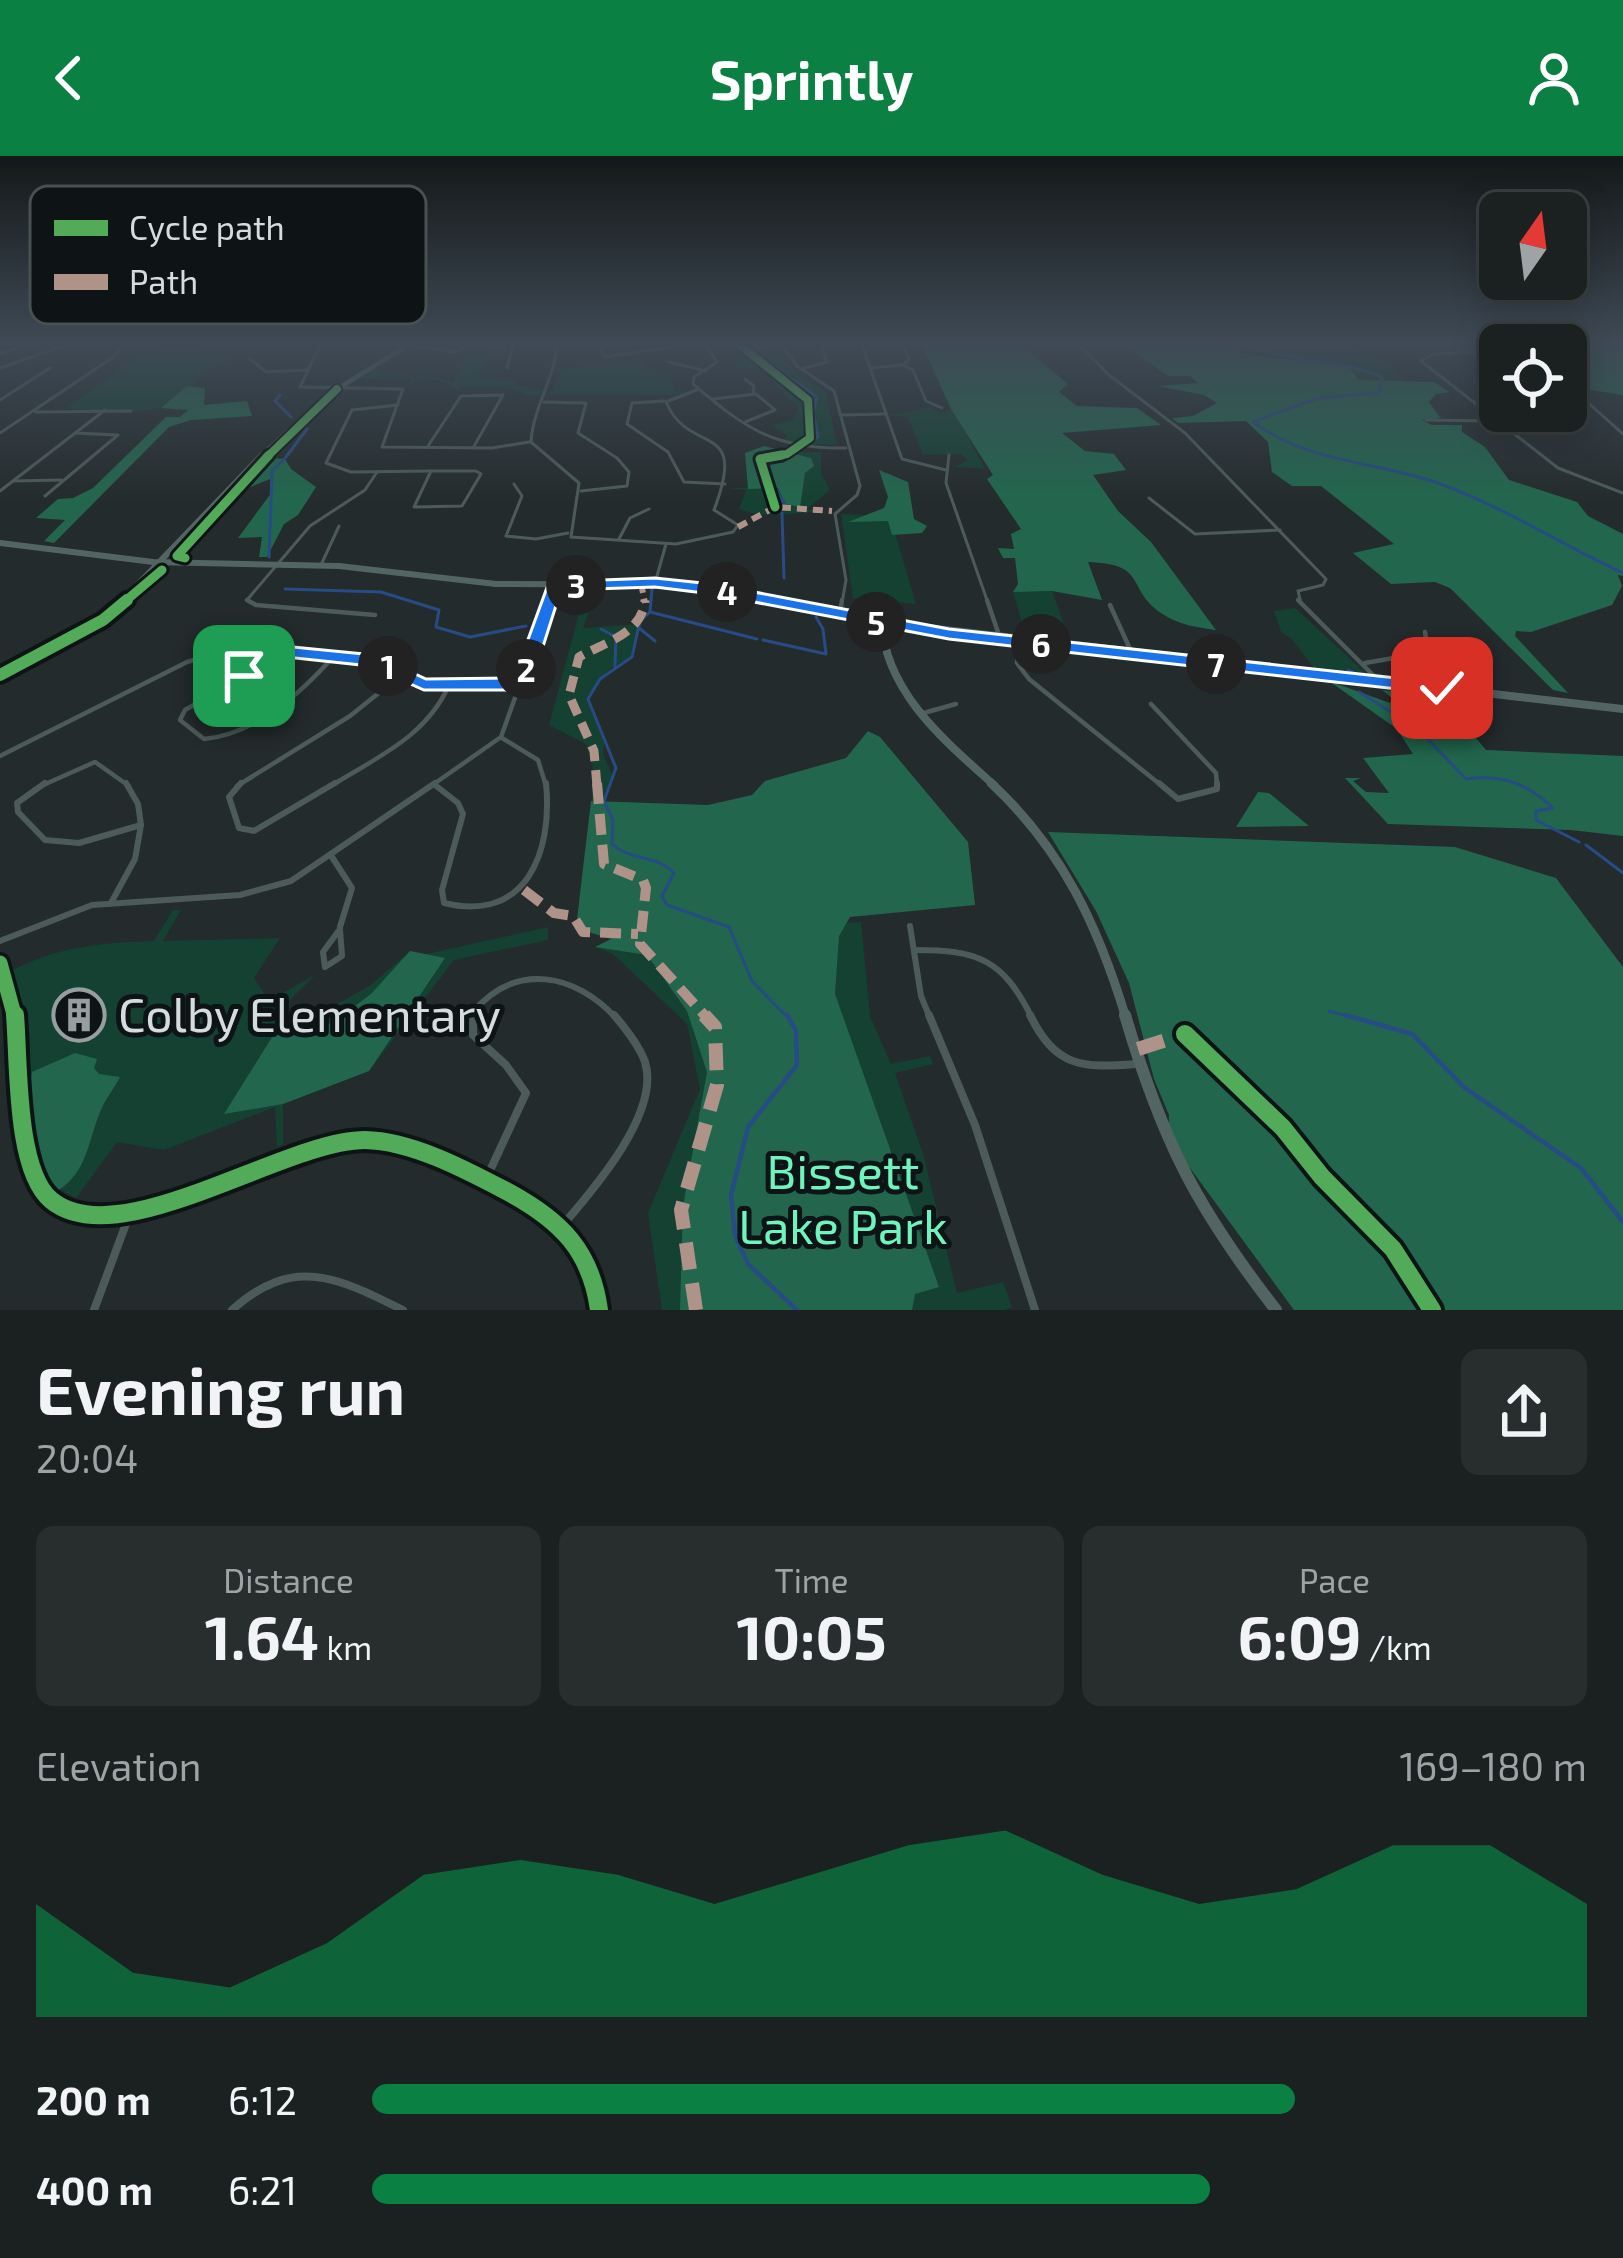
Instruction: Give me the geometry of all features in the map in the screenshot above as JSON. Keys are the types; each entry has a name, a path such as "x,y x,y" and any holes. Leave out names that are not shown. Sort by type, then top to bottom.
{"main road":[{"path":"0,672 102,617 288,425 323,396"},
{"path":"0,542 134,560 321,565 482,583 655,583 841,614 880,627"},
{"path":"134,560 172,548"},
{"path":"841,614 880,627 1623,709"},
{"path":"880,627 900,686 920,714 1020,808 1057,855 1112,962 1160,1127 1182,1173 1217,1232 1276,1310"},
{"path":"0,963 25,1151 33,1180 51,1198 79,1211 130,1213 177,1201 334,1143 381,1142 484,1183 562,1226 586,1260 599,1310"}],"street":[{"path":"0,433 59,396"},
{"path":"402,396 381,446 473,448 531,442 572,471 581,491 568,533"},
{"path":"427,448 460,397 484,396"},
{"path":"473,448 502,396"},
{"path":"531,442 530,432 546,396"},
{"path":"681,396 666,402 633,402 627,424 668,452 684,482 725,484"},
{"path":"708,396 768,442 801,449 846,448"},
{"path":"713,399 738,396"},
{"path":"742,423 775,411 759,396"},
{"path":"835,396 860,489 835,514 846,580 841,614"},
{"path":"880,396 902,460 946,470"},
{"path":"924,396 942,408"},
{"path":"1136,396 1185,433 1327,580 1298,591 1297,599 1379,681"},
{"path":"544,402 586,404 578,433 621,461 630,474 627,486 581,491"},
{"path":"514,484 522,496 506,536 540,539 568,533 666,544 710,540 738,527 714,511 725,484 726,457 711,441 673,418 666,402"},
{"path":"1587,402 1623,434"},
{"path":"398,405 352,410 326,464 338,470 473,471 481,475 463,505 414,507 431,471"},
{"path":"0,490 105,410"},
{"path":"36,412 131,411"},
{"path":"840,416 886,414"},
{"path":"1426,420 1479,422"},
{"path":"1510,432 1564,472 1623,494"},
{"path":"45,496 118,435 75,433"},
{"path":"949,455 946,470 1000,639"},
{"path":"375,615 249,603 249,596 314,523 365,490 377,472"},
{"path":"13,481 63,479"},
{"path":"1149,498 1197,535 1280,530"},
{"path":"619,539 630,518 649,509"},
{"path":"321,565 339,526"},
{"path":"655,583 666,544"},
{"path":"0,941 56,916 111,903 252,896 287,884 332,857 500,737 555,585"},
{"path":"1110,605 1132,654"},
{"path":"1365,663 1428,652 1431,646 1425,632"},
{"path":"1018,641 1018,667 1029,680 1178,799 1212,791 1220,781 1151,704"},
{"path":"0,756 196,658 240,648 379,662 420,684 521,684"},
{"path":"273,651 249,673 188,708 180,720 206,740 227,735 306,689 334,656"},
{"path":"400,676 344,720 236,786 229,796 239,829 269,826 422,728 437,712 449,686"},
{"path":"920,714 956,704"},
{"path":"435,785 458,803 463,814 442,890 445,903 464,908 521,892 535,871 546,810 545,777 532,754 500,737"},
{"path":"111,903 135,859 141,825 138,797 98,762 84,763 28,792 17,806 38,835 59,844 141,825"},
{"path":"332,857 352,888 340,928 341,958 323,967 323,952 340,928"},
{"path":"910,926 921,996 975,1125 1035,1310"},
{"path":"914,950 957,951 994,965 1017,991 1040,1039 1062,1057 1095,1066 1142,1063"},
{"path":"484,1183 526,1093 514,1074 473,1035 473,1012 497,991 555,979 574,983 639,1045 646,1077 609,1169 562,1226"},
{"path":"94,1310 130,1213"},
{"path":"232,1310 268,1284 317,1273 338,1277 404,1310"}],"green space":[{"path":"83,396 179,396 155,409 65,409"},
{"path":"175,396 205,396 204,405 247,401 252,416 191,420 169,427 54,543 44,541 65,520 36,518 58,499 93,488 166,417 180,417 188,410 161,408"},
{"path":"787,396 827,396 837,445 778,443 788,436 771,425 791,421 799,409"},
{"path":"945,396 1064,396 1077,406 1137,408 1161,425 1062,433 1085,451 1114,454 1126,470 1093,475 1118,511 1151,542 1216,630 1167,617 1150,604 1128,572 1107,564 1088,562 1102,600 1052,591 1013,592 1018,584 1015,558 1003,558 998,548 1014,549 1011,534 1021,529 987,479 993,475"},
{"path":"1205,396 1434,396 1429,402 1440,418 1422,420 1432,425 1462,425 1462,432 1485,447 1509,480 1577,502 1588,516 1623,534 1623,576 1618,575 1622,586 1612,605 1531,632 1516,631 1515,636 1568,693 1553,690 1450,588 1435,582 1391,584 1353,553 1394,544 1321,486 1292,486 1272,472 1268,442 1246,421 1178,423 1172,418 1193,416 1217,403"},
{"path":"1379,396 1420,396 1444,418 1427,417"},
{"path":"930,407 941,413 953,409 985,469 955,467 968,460 961,454 923,455 908,417 890,415"},
{"path":"764,446 821,452 821,473 830,490 807,509 827,511 771,515 739,509 746,490 728,488 748,488 747,453"},
{"path":"764,446 811,458 814,466 805,473 800,507 786,504 778,488 748,489 745,453"},
{"path":"271,458 285,459 316,487 298,515 284,524 267,557 259,557 262,537 238,538 272,492 270,479 241,491"},
{"path":"879,470 908,482 914,519 927,526 922,533 892,535 888,521 848,522 884,508 888,497"},
{"path":"841,514 890,516 916,604 853,598"},
{"path":"585,591 596,591 583,628 642,624 631,657 611,668 587,699 605,738 603,754 613,777 581,881 593,769 586,744 549,725"},
{"path":"1052,591 1070,641 1047,639 1039,623 1022,623 1013,592"},
{"path":"1295,608 1370,677 1316,671 1281,632 1274,611"},
{"path":"1329,681 1390,703 1392,698 1382,690 1428,701 1453,716 1486,750 1623,756 1623,836 1388,824 1345,778 1361,778 1353,781 1366,792 1389,793 1363,758 1413,754 1397,729"},
{"path":"868,731 880,737 968,842 975,905 850,917 839,936 835,994 939,1287 915,1294 912,1310 680,1310 683,1206 707,1072 687,1011 647,955 595,947 611,939 576,928 591,801 708,805 752,795 765,781 846,758"},
{"path":"1258,792 1269,793 1309,826 1236,827"},
{"path":"1048,832 1455,847 1556,878 1623,967 1623,1310 1294,1310 1168,1138 1169,1115 1154,1079 1129,983 1096,911"},
{"path":"173,910 181,910 163,941 280,938 254,978 269,1000 315,975 279,1011 330,1008 371,985 410,951 422,955 548,927 548,940 454,960 369,1071 283,1104 283,1144 277,1147 275,1107 164,1150 117,1142 76,1198 49,1179 36,1153 11,971 81,947 154,941"},
{"name":"Bissett Lake Park","path":"861,922 870,1016 891,1064 930,1056 933,1064 895,1073 924,1157 957,1293 1003,1282 1012,1307 1005,1310 825,1310 734,929"},
{"name":"Bissett Lake Park","path":"709,925 777,1310 662,1310 648,1213 700,1089 687,1024 613,954 595,947"},
{"path":"410,951 445,958 369,1071 283,1104 224,1114 274,1034 332,1023 371,994"},
{"path":"75,1053 97,1059 94,1068 99,1074 120,1077 100,1112 79,1169 52,1194 31,1152 28,1103 32,1072"}],"waterway":[{"path":"279,396 275,401 291,417"},
{"path":"785,505 770,479 769,463 818,437 814,396"},
{"path":"1344,396 1318,398 1253,422 1319,454 1438,483 1623,573"},
{"path":"286,457 307,429 302,423"},
{"path":"269,557 272,471 284,459"},
{"path":"782,513 784,578"},
{"path":"285,589 381,592 439,610 436,627 470,637 526,626"},
{"path":"650,611 652,589"},
{"path":"757,639 650,612 640,621 632,657 600,679 588,699 616,768 604,801 613,820 612,844 674,873 662,896 667,905 729,927 752,981 788,1018"},
{"path":"763,640 826,654 823,629 816,617"},
{"path":"639,628 655,641"},
{"path":"601,629 616,637 615,667"},
{"path":"1348,670 1356,674"},
{"path":"1359,692 1418,729 1466,779 1502,779 1533,792 1553,808 1536,811 1536,820 1579,842"},
{"path":"1586,845 1623,873"},
{"path":"1329,1011 1355,1018"},
{"path":"787,1015 796,1031 797,1065 748,1127 731,1195 735,1235 748,1264 797,1310"},
{"path":"1345,1015 1412,1034 1465,1088 1581,1168 1623,1222"}],"marked path":[{"path":"738,527 775,507 832,511"},
{"path":"641,583 645,601 639,621 579,657 569,695 594,751 604,864 643,880 646,896 640,944 715,1027 717,1085 681,1210 696,1310"},
{"path":"524,890 554,913 573,916 583,932 638,934"},
{"path":"1138,1049 1188,1033"}],"cycle path":[{"path":"185,558 177,556 294,427 329,396"},
{"path":"775,507 760,459 787,454 810,438 808,400 803,396"},
{"path":"0,675 103,620 162,570"},
{"path":"0,963 14,1006 29,1168 51,1200 84,1214 125,1213 218,1186 304,1152 341,1142 382,1142 477,1177 548,1215 571,1235 584,1255 599,1310"},
{"path":"1185,1034 1283,1128 1322,1177 1393,1249 1432,1310"}],"place":[{"name":"Colby Elementary","path":"79,1015"}],"route":[{"path":"244,676 273,651 374,661 424,685 521,684 555,585 655,583 689,585 949,634 1442,688"}]}
